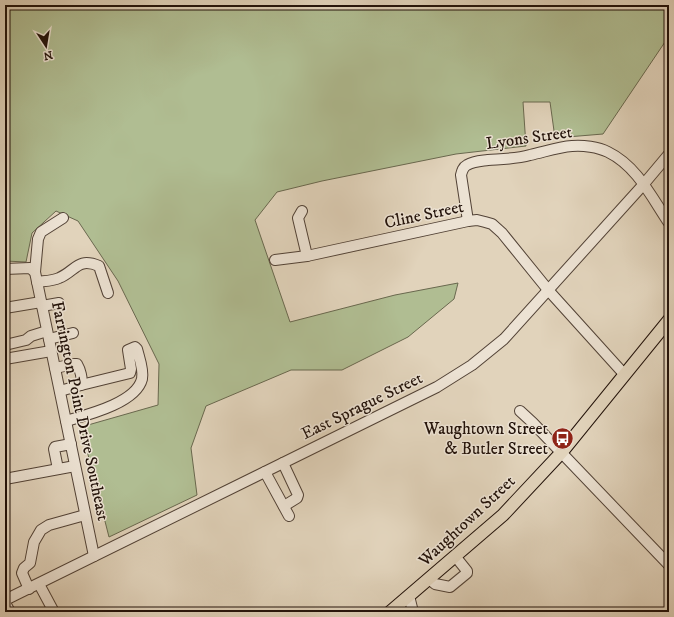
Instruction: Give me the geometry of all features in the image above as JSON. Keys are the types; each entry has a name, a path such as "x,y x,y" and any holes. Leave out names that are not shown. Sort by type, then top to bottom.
{"main road":[{"name":"Waughtown Street","path":"390,612 503,515 561,452 669,320"}],"street":[{"name":"Lyons Street","path":"468,221 461,175 462,170 466,165 476,161 510,159 529,156 563,147 582,146 605,151 621,160 638,176 669,223"},
{"name":"East Sprague Street","path":"5,601 436,387 472,365 504,339 549,291 669,154"},
{"path":"302,211 298,218 307,256"},
{"name":"Farrington Point Drive Southeast","path":"63,218 41,232 38,239 35,272 94,556"},
{"name":"Cline Street","path":"275,260 307,256 468,221 476,220 492,224 502,233 549,291 624,374"},
{"path":"37,282 59,278 74,267 84,263 92,264 99,266 108,293"},
{"path":"5,269 30,268 35,272"},
{"path":"5,308 58,303"},
{"path":"5,345 26,340 31,336 73,334"},
{"path":"60,391 130,373 132,369 128,350 135,347 137,349 143,378 132,394 126,400 91,414 66,421"},
{"path":"5,359 51,351"},
{"path":"55,368 77,364 82,380 80,385"},
{"path":"520,411 669,564"},
{"path":"58,469 54,449 55,447 71,444"},
{"path":"282,463 298,495 297,498 284,506"},
{"path":"5,479 75,466"},
{"path":"265,472 289,516"},
{"path":"29,589 22,573 24,568 30,563 34,542 39,534 49,525 85,515"},
{"path":"429,578 435,584 450,587 467,573 455,556"},
{"path":"39,584 54,612"},
{"path":"409,596 413,612"},
{"path":"5,601 10,612"}],"green space":[{"path":"5,5 669,5 669,36 603,134 555,138 550,102 523,102 526,146 456,154 322,181 277,192 255,220 290,322 395,295 458,283 454,299 408,337 342,370 291,370 206,406 191,448 197,495 109,537 81,427 158,405 159,364 118,281 78,221 56,211 32,233 26,262 5,261"}],"place":[{"name":"Waughtown Street & Butler Street","path":"563,439"}]}
